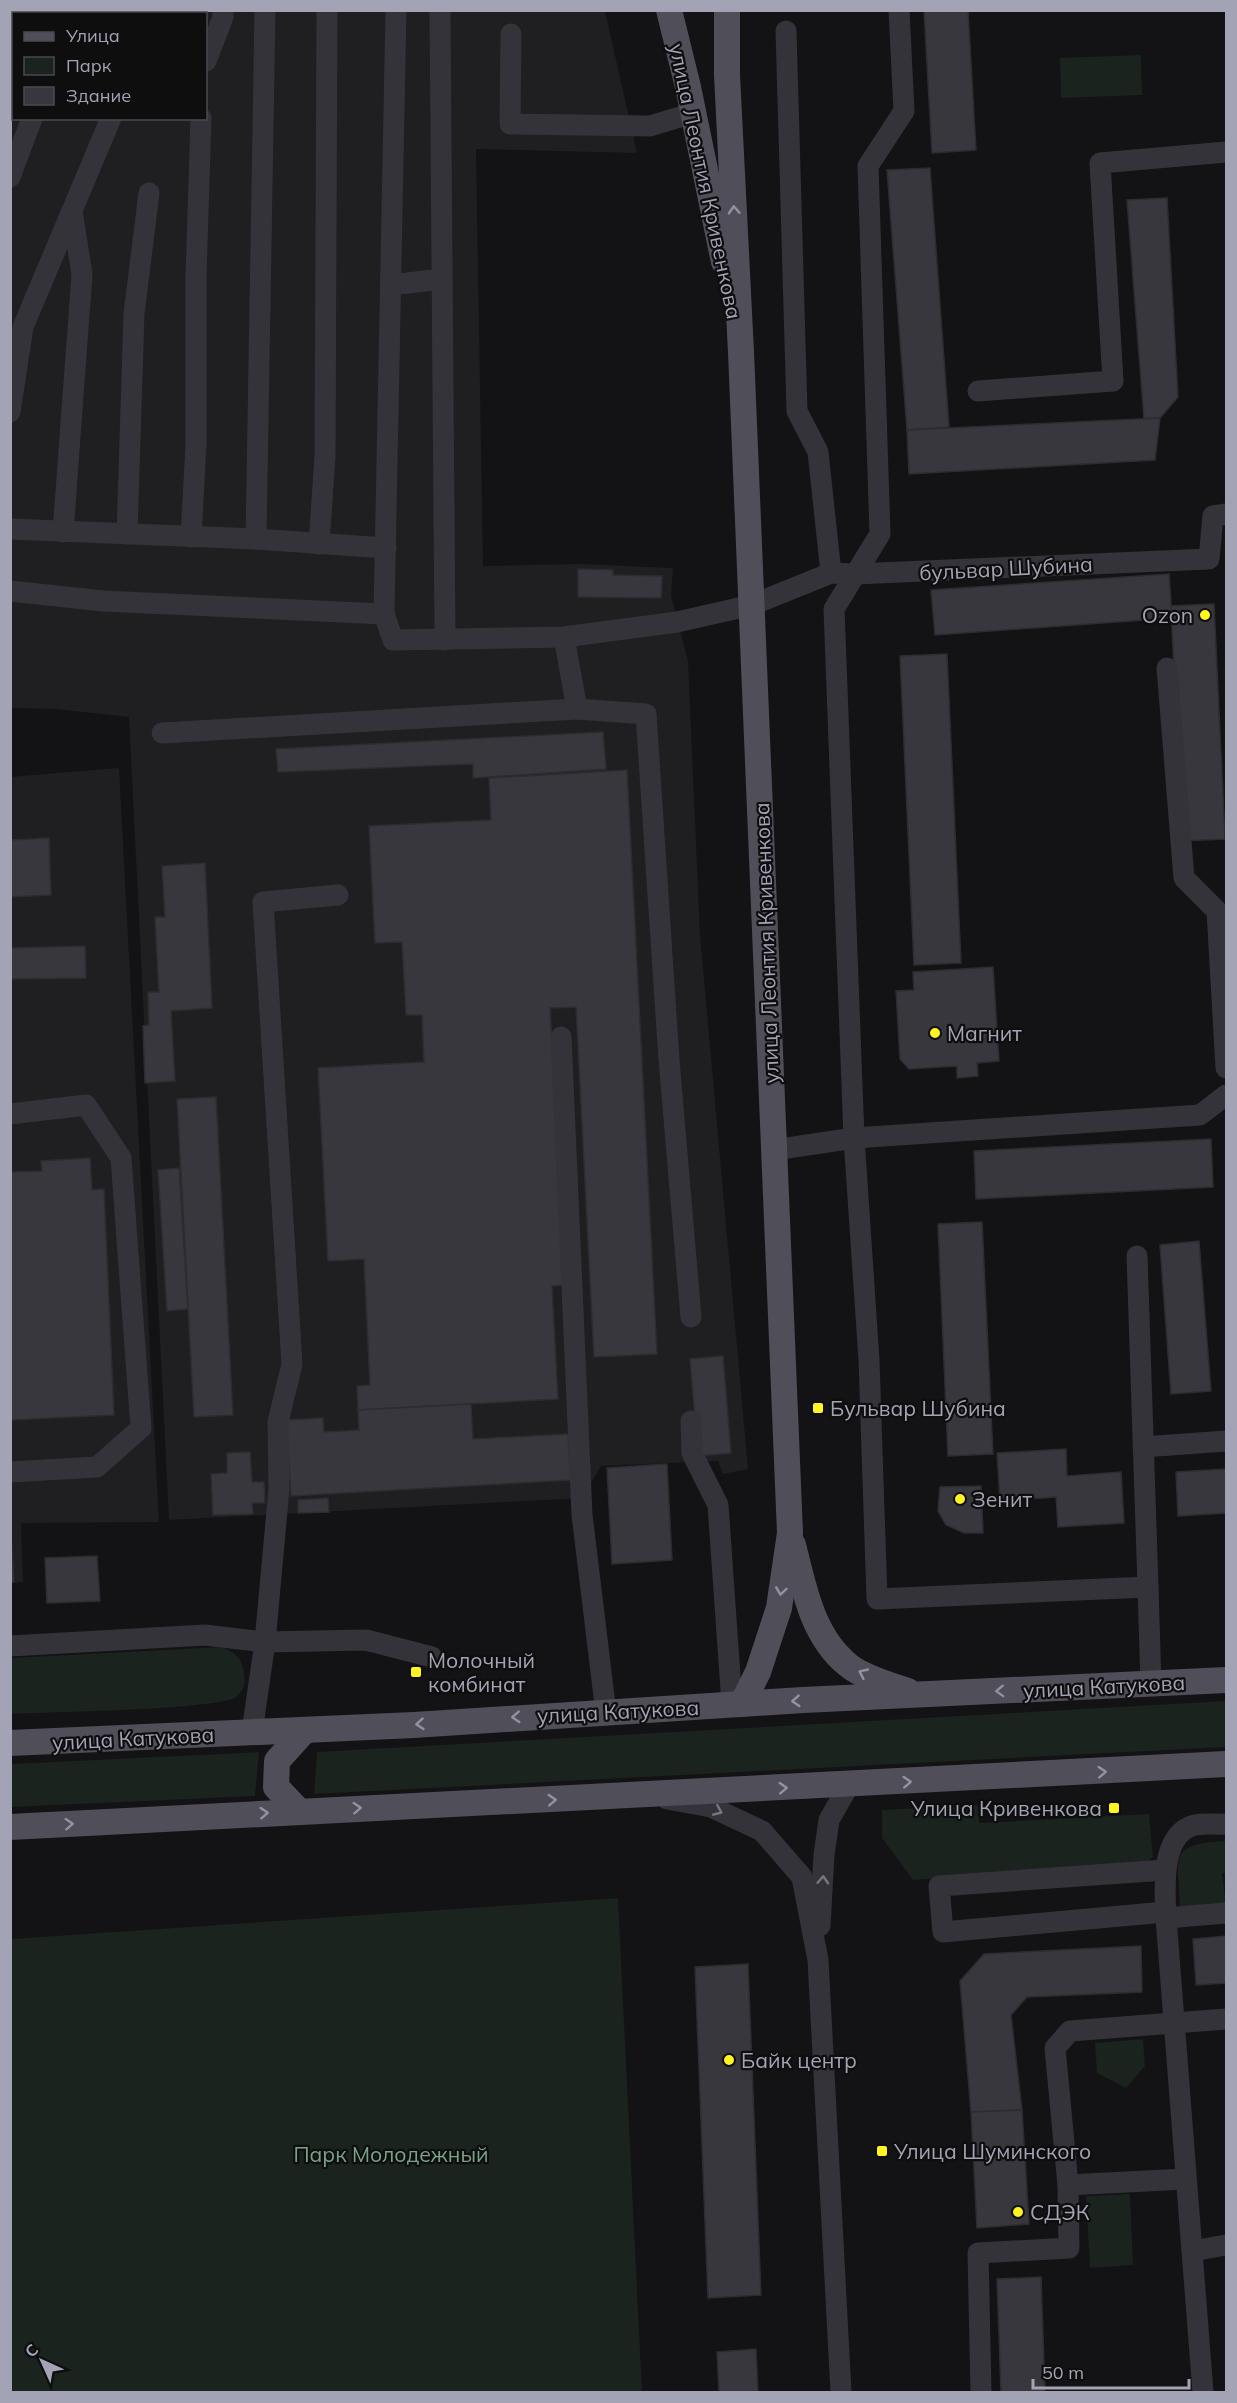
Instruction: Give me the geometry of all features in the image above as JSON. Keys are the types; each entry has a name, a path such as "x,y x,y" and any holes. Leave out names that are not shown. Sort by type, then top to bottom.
{"main road":[{"name":"улица Леонтия Кривенкова","path":"669,10 693,113 741,352"},
{"name":"улица Леонтия Кривенкова","path":"727,10 727,75 752,605 790,1533"},
{"path":"790,1533 810,1608 827,1644 850,1667 886,1684 917,1695"},
{"path":"737,1704 758,1672 779,1608 790,1533"},
{"name":"улица Катукова","path":"10,1743 305,1730 737,1704 1227,1680"},
{"path":"299,1811 276,1787 277,1761 305,1730"},
{"path":"10,1827 1227,1764"}],"street":[{"path":"207,58 223,17 223,10"},
{"path":"256,539 265,10"},
{"path":"320,544 325,456 327,10"},
{"path":"10,591 104,601 384,614 396,10"},
{"path":"440,10 445,640"},
{"path":"899,10 904,111 868,166 880,534 834,609 854,1138 869,1360 877,1599 1148,1587"},
{"path":"786,31 797,411 818,452 831,573"},
{"path":"511,34 510,124 650,126 693,113"},
{"path":"10,177 31,120"},
{"path":"10,412 23,327 110,120"},
{"path":"191,537 196,445 196,276 201,120"},
{"path":"978,391 1113,381 1100,163 1227,152"},
{"path":"127,534 134,314 149,193"},
{"path":"63,532 82,274 72,211"},
{"path":"391,285 442,279"},
{"name":"бульвар Шубина","path":"384,614 393,640 564,637 677,622 752,605 831,573 855,574 1209,559 1213,516 1227,514"},
{"path":"10,529 256,539 386,548"},
{"path":"564,637 577,709"},
{"path":"1167,668 1184,878 1217,911 1227,1068"},
{"path":"162,733 577,709 646,714 669,1060 691,1317"},
{"path":"252,1732 265,1642 279,1489 278,1422 292,1364 263,902 338,895"},
{"path":"561,1037 582,1515 606,1713"},
{"path":"774,1150 854,1138 1200,1114 1227,1095"},
{"path":"10,1114 86,1105 121,1158 141,1428 97,1467 10,1473"},
{"path":"1137,1256 1151,1684"},
{"path":"691,1421 692,1453 718,1505 737,1704"},
{"path":"1143,1446 1227,1441"},
{"path":"10,1646 206,1635 265,1642 366,1640 432,1658"},
{"path":"841,2392 818,1960 824,1855 829,1820 849,1785"},
{"path":"640,1795 711,1807 762,1831 802,1876 818,1960"},
{"path":"1203,2392 1185,2179 1166,1915 1165,1870 1175,1839 1190,1826 1227,1824"},
{"path":"1165,1870 939,1886 943,1932 1166,1915 1227,1913"},
{"path":"981,2392 978,2253 1070,2248 1068,2185 1055,2048 1070,2031 1227,2019"},
{"path":"1068,2185 1185,2179"},
{"path":"1192,2251 1227,2245"}],"shaded area":[{"path":"11,11 605,11 637,153 476,149 483,566 582,564 673,568 671,596 688,661 700,935 748,1469 723,1474 718,1461 601,1466 582,1498 169,1520 129,717 56,709 11,708"},
{"path":"119,768 159,1522 21,1523 23,1582 11,1583 10,777"}],"green space":[{"path":"1141,55 1142,95 1061,98 1060,58"},
{"path":"221,1647 232,1652 242,1664 245,1680 236,1697 198,1705 166,1708 11,1714 11,1658"},
{"path":"1226,1701 1226,1747 314,1794 317,1752"},
{"path":"259,1752 255,1796 11,1807 11,1764"},
{"path":"978,1805 979,1823 1149,1814 1153,1857 1145,1863 913,1880 882,1838 882,1810"},
{"path":"1226,1841 1226,1873 1222,1873 1226,1904 1180,1907 1178,1864 1180,1856 1194,1845"},
{"name":"Парк Молодежный","path":"618,1898 642,2392 11,2392 11,1939"},
{"path":"1143,2039 1145,2066 1126,2088 1097,2073 1095,2043"},
{"path":"1130,2194 1133,2265 1090,2268 1086,2196"}],"building":[{"path":"924,10 968,10 976,150 932,153"},
{"path":"930,168 949,427 907,430 887,170"},
{"path":"1167,198 1178,397 1160,418 1144,419 1127,200"},
{"path":"1160,418 1155,460 909,474 907,430"},
{"path":"578,569 613,570 613,575 662,576 661,598 578,597"},
{"path":"1169,574 1172,618 935,635 931,590"},
{"path":"1214,604 1225,839 1182,841 1171,606"},
{"path":"947,654 961,963 914,965 900,656"},
{"path":"603,732 606,769 473,778 473,764 278,772 276,749"},
{"path":"627,770 657,1354 594,1357 576,1007 550,1008 564,1285 552,1286 558,1399 358,1410 357,1386 370,1385 364,1259 328,1261 318,1068 424,1062 422,1015 406,1015 402,942 375,943 369,826 491,820 489,778"},
{"path":"49,838 51,895 10,897 10,840"},
{"path":"205,863 212,1008 171,1011 175,1081 145,1083 143,1026 149,1025 148,992 159,992 155,917 165,917 162,866"},
{"path":"85,946 86,978 10,979 10,948"},
{"path":"993,967 999,1061 977,1063 978,1076 957,1078 957,1066 909,1069 900,1059 896,991 914,990 913,972"},
{"path":"216,1097 233,1415 194,1417 177,1099"},
{"path":"1211,1139 1213,1187 976,1199 974,1151"},
{"path":"90,1158 92,1190 104,1189 114,1415 10,1420 10,1172 42,1171 41,1161"},
{"path":"179,1168 188,1309 167,1311 158,1170"},
{"path":"982,1222 993,1454 948,1456 938,1224"},
{"path":"1199,1241 1211,1391 1171,1394 1160,1245"},
{"path":"723,1356 731,1453 698,1456 690,1359"},
{"path":"471,1404 473,1439 568,1434 571,1480 291,1496 286,1420 323,1418 324,1432 359,1430 358,1410"},
{"path":"1066,1449 1067,1476 1121,1472 1124,1523 1058,1527 1056,1497 1000,1501 997,1453"},
{"path":"250,1452 252,1482 264,1482 265,1503 252,1503 253,1514 213,1515 211,1474 227,1473 227,1453"},
{"path":"667,1464 672,1560 612,1564 607,1468"},
{"path":"1226,1469 1226,1513 1178,1516 1176,1472"},
{"name":"Зенит","path":"981,1486 983,1533 964,1533 946,1525 938,1511 940,1487"},
{"path":"328,1498 329,1512 298,1513 298,1500"},
{"path":"10,1516 14,1582 10,1582"},
{"path":"97,1556 100,1601 47,1603 45,1558"},
{"path":"1226,1936 1226,1983 1196,1985 1193,1939"},
{"path":"1141,1946 1142,1992 1027,1997 1011,2015 1022,2110 971,2112 960,1981 984,1954"},
{"path":"748,1964 761,2295 708,2298 695,1967"},
{"path":"1022,2110 1029,2224 977,2228 971,2112"},
{"path":"1041,2277 1045,2392 1001,2392 997,2279"},
{"path":"756,2349 758,2392 719,2392 717,2352"}],"place":[{"name":"Ozon","path":"1205,615"},
{"name":"Магнит","path":"935,1033"},
{"name":"Бульвар Шубина","path":"818,1408"},
{"name":"Зенит","path":"960,1499"},
{"name":"Молочный комбинат","path":"416,1672"},
{"name":"Улица Кривенкова","path":"1114,1808"},
{"name":"Байк центр","path":"729,2060"},
{"name":"Улица Шуминского","path":"882,2151"},
{"name":"СДЭК","path":"1018,2212"}]}
